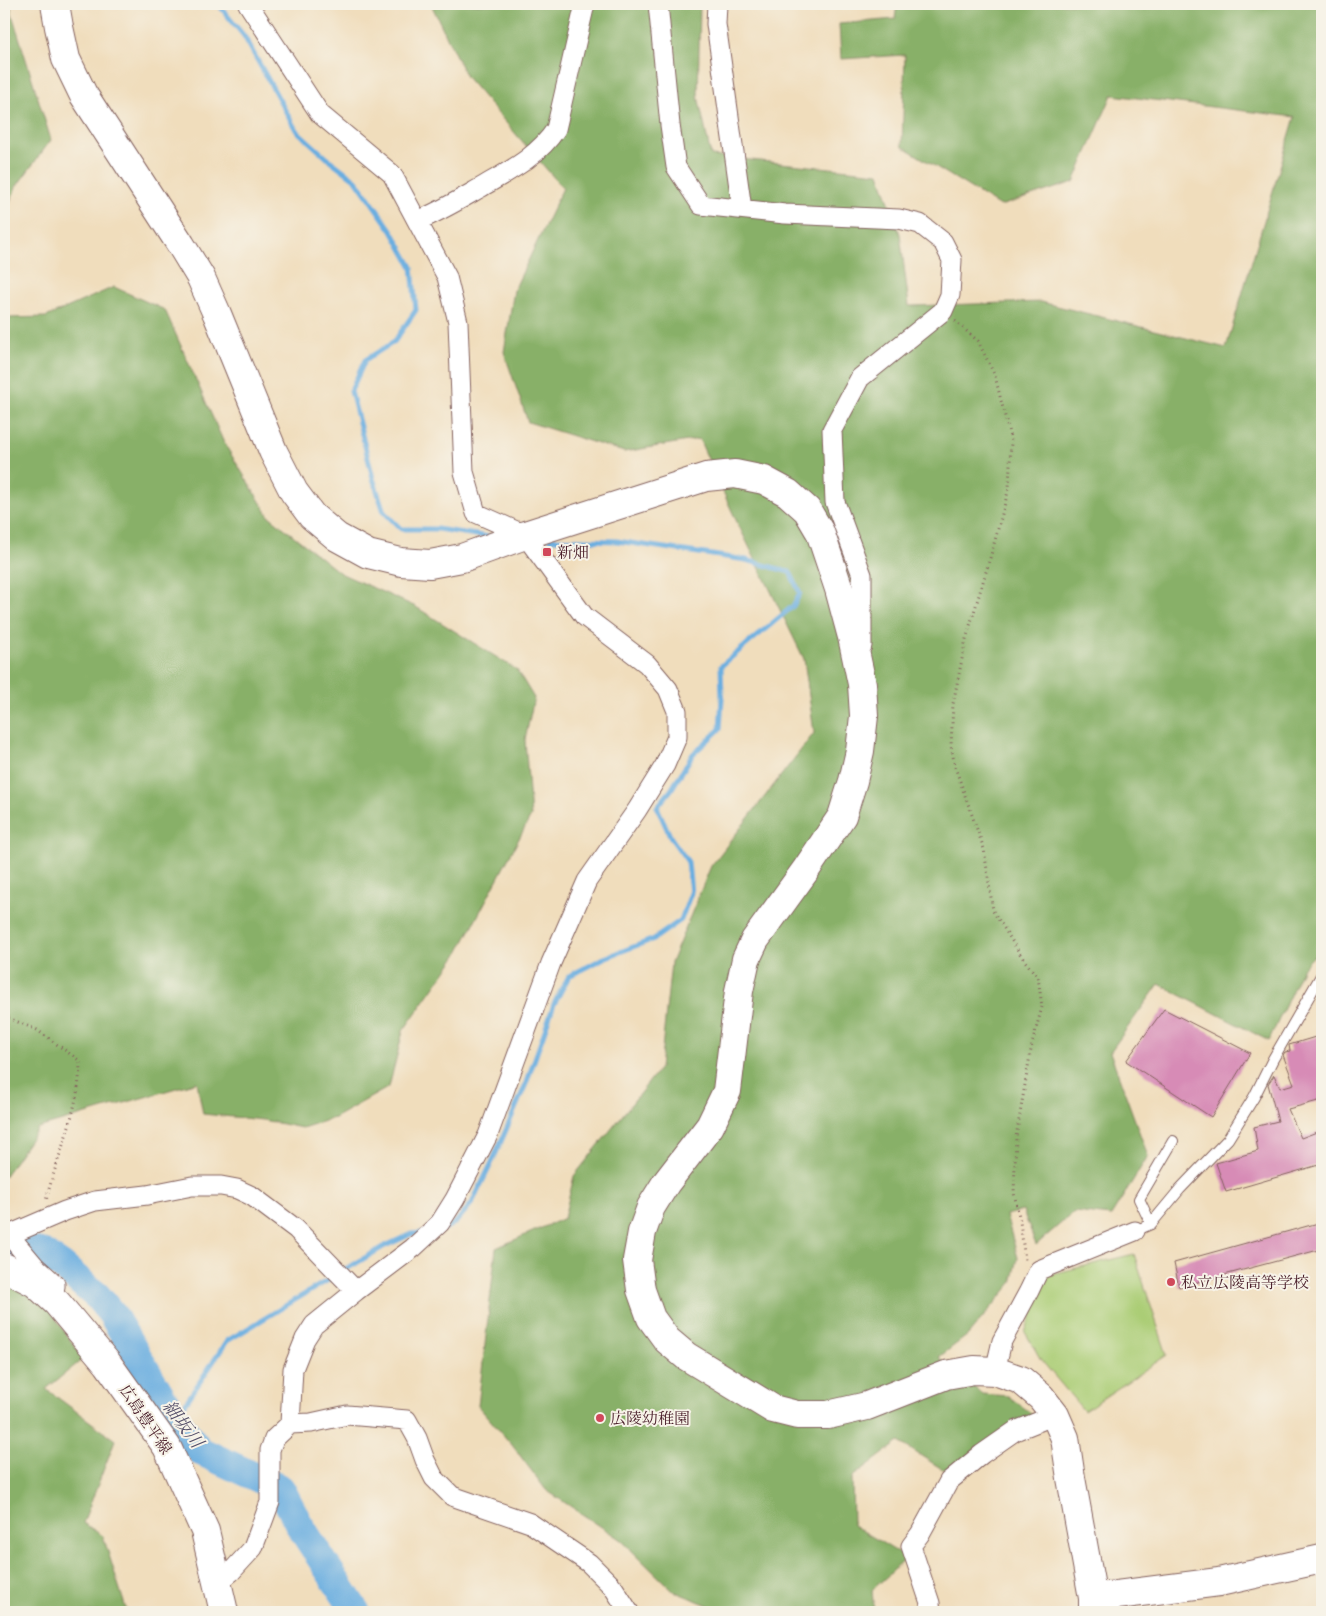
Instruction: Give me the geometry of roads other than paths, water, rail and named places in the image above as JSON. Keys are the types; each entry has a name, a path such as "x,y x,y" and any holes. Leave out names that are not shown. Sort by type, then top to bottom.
{"street":[{"path":"56,4 66,59 83,94 201,278 218,314 273,451 294,492 312,516 337,537 368,554 401,562 430,564 462,558 525,535 706,477 735,474 764,480 788,493 807,510 820,532 839,589 862,684"},
{"path":"248,4 320,114 392,174 447,276 458,322 464,472 476,513 525,535 584,616 647,664 668,689 677,711 677,737 665,765 637,810 587,881 551,963 488,1135 455,1199 440,1223 413,1248 314,1325 305,1339 293,1369 290,1424"},
{"path":"417,221 439,212 519,165 548,141 556,129 585,4"},
{"path":"658,4 676,167 701,204 785,214 899,220 920,224 943,242 952,260 950,295 943,311 860,378 832,430 835,502 862,575 862,684 864,716 860,750 842,816 755,940 746,959 738,991 727,1091 710,1126 666,1183 651,1207 642,1232 637,1260 641,1290 651,1318 667,1340 686,1356 773,1409 797,1415 828,1415 867,1406 946,1375 974,1370 995,1371 1021,1380 1041,1397 1055,1415 1065,1438 1093,1605 1218,1582 1322,1559"},
{"path":"717,4 716,24 742,209"},
{"path":"57,1303 55,1284 35,1266 7,1235 95,1201 147,1195 192,1186 221,1186 237,1189 252,1196 296,1229 356,1291"},
{"path":"995,1371 1002,1341 1038,1270 1143,1227"},
{"name":"広島豊平線","path":"4,1267 35,1283 57,1303 108,1364 167,1447 205,1531 224,1612"},
{"path":"217,1583 231,1572 253,1548 270,1502 270,1450 274,1439 290,1424 311,1423 347,1415 407,1420 434,1478 452,1496 530,1524 589,1563 613,1587 629,1612"},
{"path":"931,1612 911,1546 920,1534 949,1481 982,1454 1015,1431 1055,1415"}],"lane":[{"path":"1143,1227 1228,1139 1322,974"},
{"path":"1143,1227 1139,1199 1174,1141"}],"waterway":[{"path":"218,4 244,36 296,130 327,158 356,180 392,231 412,267 416,310 394,342 365,360 351,391 373,478 384,512 401,529 437,529 489,537"},
{"path":"444,1229 456,1222 472,1203 526,1084 554,1004 569,976 604,958 654,939 681,920 691,893 688,862 671,838 657,807 671,790 693,754 720,729 722,698 721,666 793,606 800,593 790,572 746,560 617,541 550,539"},
{"path":"175,1419 227,1341 383,1247 411,1234 421,1233"},
{"name":"細坂川","path":"4,1250 18,1247 43,1253 62,1266 97,1296 112,1314 175,1419 200,1451 281,1489 300,1526 356,1612"}],"place":[{"name":"新畑","path":"547,552"},
{"name":"私立広陵高等学校","path":"1171,1282"},
{"name":"広陵幼稚園","path":"600,1418"}]}
